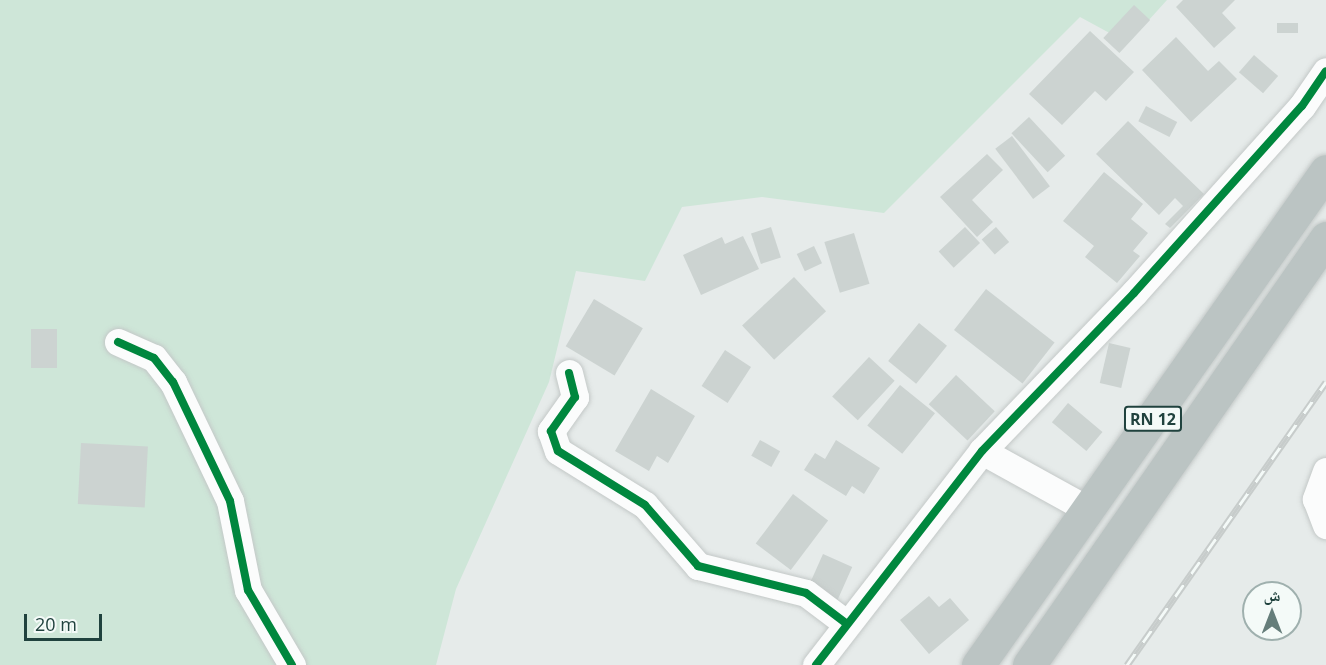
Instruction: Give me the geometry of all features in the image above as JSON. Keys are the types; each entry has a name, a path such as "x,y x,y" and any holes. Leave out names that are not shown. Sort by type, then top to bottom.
{"highway":[{"name":"RN 12","path":"978,665 1326,171"},
{"name":"RN 12","path":"1029,665 1326,238"}],"street":[{"path":"816,665 982,451 1134,293 1302,106 1326,71"},
{"path":"118,342 154,358 173,382 230,501 248,590 292,665"},
{"path":"569,373 574,397 551,431 558,451 645,505 698,566 721,576 797,590 847,624"},
{"path":"982,451 1089,510"},
{"path":"1326,471 1316,499 1326,525"}],"green space":[{"path":"0,0 1167,0 1128,43 1080,17 884,213 762,197 682,207 645,281 576,271 549,382 456,589 436,665 0,665"}],"building":[{"path":"1183,0 1235,0 1222,13 1236,28 1214,48 1176,7"},
{"path":"1134,5 1150,20 1119,53 1103,38"},
{"path":"1277,23 1298,23 1298,33 1277,33"},
{"path":"1090,31 1134,72 1106,101 1095,91 1062,125 1029,94"},
{"path":"1176,37 1208,71 1219,61 1237,79 1191,122 1142,70"},
{"path":"1254,55 1278,76 1263,93 1239,72"},
{"path":"1146,106 1177,122 1169,137 1138,121"},
{"path":"1029,117 1065,156 1048,172 1011,133"},
{"path":"1128,121 1204,194 1170,228 1165,224 1183,206 1175,198 1159,215 1096,154"},
{"path":"1012,136 1050,186 1033,199 995,149"},
{"path":"987,154 1003,170 972,200 993,222 977,237 940,197"},
{"path":"1104,172 1143,204 1131,219 1148,233 1133,251 1140,256 1117,283 1085,257 1094,246 1063,221"},
{"path":"771,227 781,257 761,264 751,233"},
{"path":"965,227 980,243 954,268 939,252"},
{"path":"996,227 1009,242 995,255 982,239"},
{"path":"854,233 869,284 840,293 824,242"},
{"path":"743,236 759,269 701,295 683,255 722,237 725,244"},
{"path":"814,246 822,263 805,271 797,254"},
{"path":"794,277 826,311 774,360 742,325"},
{"path":"986,289 1055,343 1023,384 954,330"},
{"path":"594,299 643,328 615,376 566,346"},
{"path":"919,323 947,346 916,384 888,361"},
{"path":"31,329 57,329 57,368 31,368"},
{"path":"1109,343 1130,348 1121,388 1100,383"},
{"path":"725,350 751,367 728,403 702,386"},
{"path":"869,357 895,381 858,420 832,396"},
{"path":"956,375 995,411 967,440 929,404"},
{"path":"900,385 935,413 902,454 867,425"},
{"path":"651,389 695,416 668,463 657,456 649,471 615,451"},
{"path":"1068,403 1102,432 1086,451 1052,422"},
{"path":"760,440 780,451 771,467 751,456"},
{"path":"836,440 880,468 864,494 852,486 846,496 804,470 815,453 825,459"},
{"path":"81,443 148,447 145,507 78,504"},
{"path":"793,494 828,520 791,570 756,544"},
{"path":"823,554 852,567 836,604 807,591"},
{"path":"929,596 939,607 950,598 969,620 929,654 900,620"}],"railway":[{"path":"1127,665 1326,382"}],"cycle path":[{"path":"816,665 982,451 1134,293 1302,106 1326,71"},
{"path":"118,342 154,358 173,382 230,501 248,590 292,665"},
{"path":"569,373 575,397 551,431 558,451 645,505 698,566 806,593 847,624"}]}
